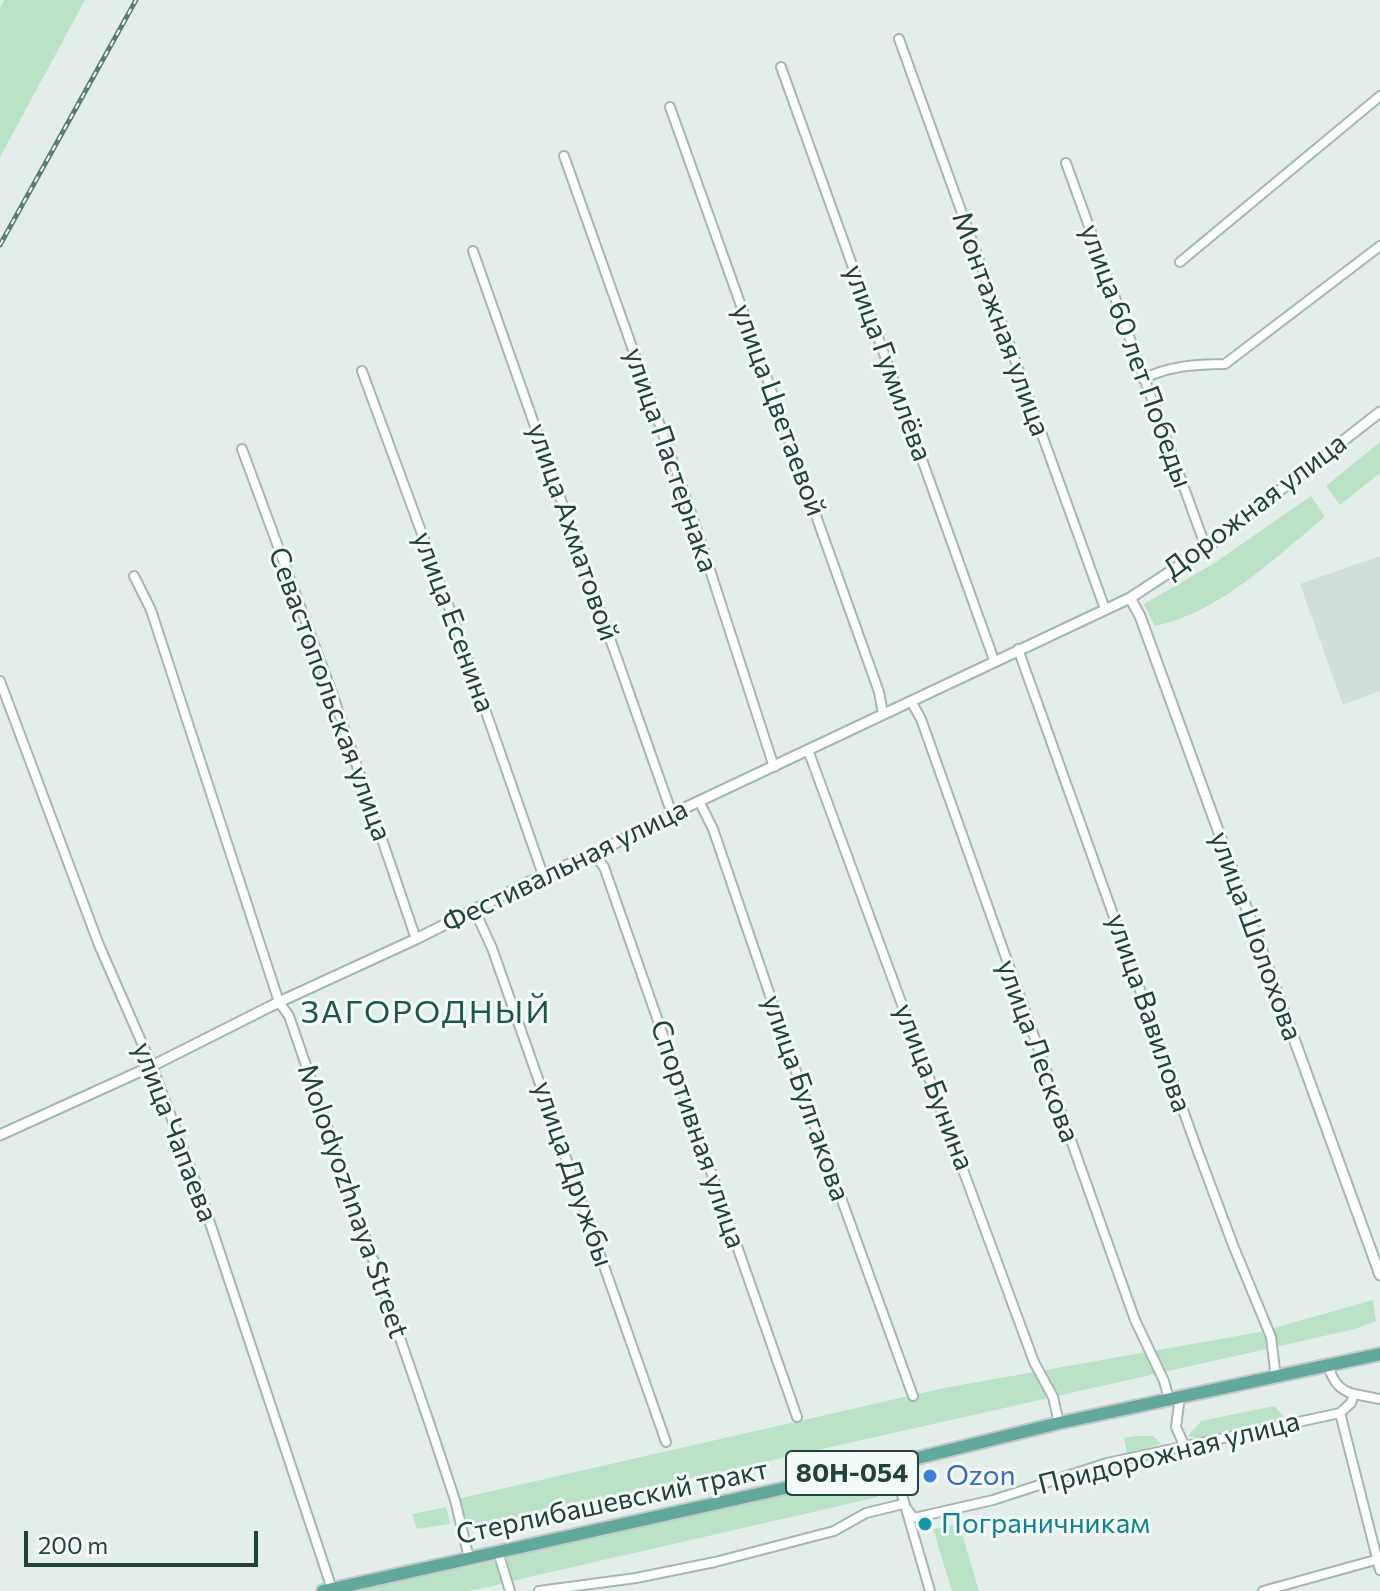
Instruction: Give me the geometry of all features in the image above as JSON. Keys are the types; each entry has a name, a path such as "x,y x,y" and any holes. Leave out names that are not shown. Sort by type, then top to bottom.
{"main road":[{"name":"Стерлибашевский тракт","path":"328,1590 893,1464 1059,1423 1380,1354"}],"street":[{"name":"Монтажная улица","path":"899,39 1105,609"},
{"name":"улица Гумилёва","path":"781,67 994,660"},
{"path":"1180,262 1380,96"},
{"name":"улица Цветаевой","path":"670,107 879,692 883,714"},
{"name":"улица Пастернака","path":"564,156 696,527 774,767"},
{"name":"улица 60 лет Победы","path":"1066,163 1206,548"},
{"path":"1143,379 1156,372 1194,364 1225,364 1380,246"},
{"name":"улица Ахматовой","path":"473,251 672,814"},
{"name":"улица Есенина","path":"362,371 543,875"},
{"name":"Дорожная улица","path":"1130,598 1206,548 1380,412"},
{"name":"Севастопольская улица","path":"242,449 331,690 416,939"},
{"name":"Molodyozhnaya Street","path":"134,576 151,610 279,1002 289,1016 430,1425 455,1500 469,1558"},
{"name":"Фестивальная улица","path":"0,1135 152,1066 543,875 594,854 994,660 1130,598"},
{"name":"улица Шолохова","path":"1130,598 1140,616 1380,1275"},
{"name":"улица Вавилова","path":"1018,649 1197,1149 1271,1337 1276,1378"},
{"name":"улица Чапаева","path":"0,681 99,945 152,1066 202,1199 328,1590"},
{"name":"улица Лескова","path":"911,701 921,719 1135,1320 1147,1350 1174,1398"},
{"name":"улица Бунина","path":"808,750 1034,1362 1053,1397 1059,1423"},
{"name":"улица Булгакова","path":"699,801 713,829 812,1118 913,1396"},
{"name":"Спортивная улица","path":"594,854 604,867 797,1417"},
{"name":"улица Дружбы","path":"474,909 492,948 666,1442"},
{"path":"1328,1366 1333,1381 1344,1392 1380,1399"},
{"name":"Придорожная улица","path":"539,1591 636,1578 715,1562 834,1531 866,1513 903,1504 914,1518 993,1500 1107,1463 1340,1413 1351,1403 1354,1394"},
{"path":"1174,1398 1176,1427 1184,1445"},
{"path":"1340,1413 1380,1570"},
{"path":"893,1464 930,1591"},
{"path":"498,1552 510,1591"},
{"path":"1263,1591 1378,1559"}],"shaded area":[{"path":"1380,556 1380,691 1343,705 1300,584"}],"green space":[{"path":"4,0 85,0 0,157 0,8"},
{"path":"1380,442 1380,473 1340,505 1326,486"},
{"path":"1311,496 1325,517 1246,582 1202,609 1155,626 1144,604 1213,564"},
{"path":"1373,1300 1376,1321 1355,1329 471,1528 457,1499 944,1388 1260,1332"},
{"path":"1274,1406 1284,1417 1197,1438 1188,1436 1201,1421"},
{"path":"1153,1436 1161,1444 1127,1454 1124,1438"},
{"path":"872,1473 878,1497 512,1581 506,1557"},
{"path":"446,1507 450,1524 417,1529 412,1514"},
{"path":"959,1524 979,1591 952,1591 933,1529"},
{"path":"496,1561 502,1584 469,1591 353,1591"}],"railway":[{"path":"0,245 136,0"}],"place":[{"name":"Ozon","path":"930,1476"},
{"name":"Пограничникам","path":"925,1524"}],"district":[{"name":"ЗАГОРОДНЫЙ","path":"426,1012"}]}
